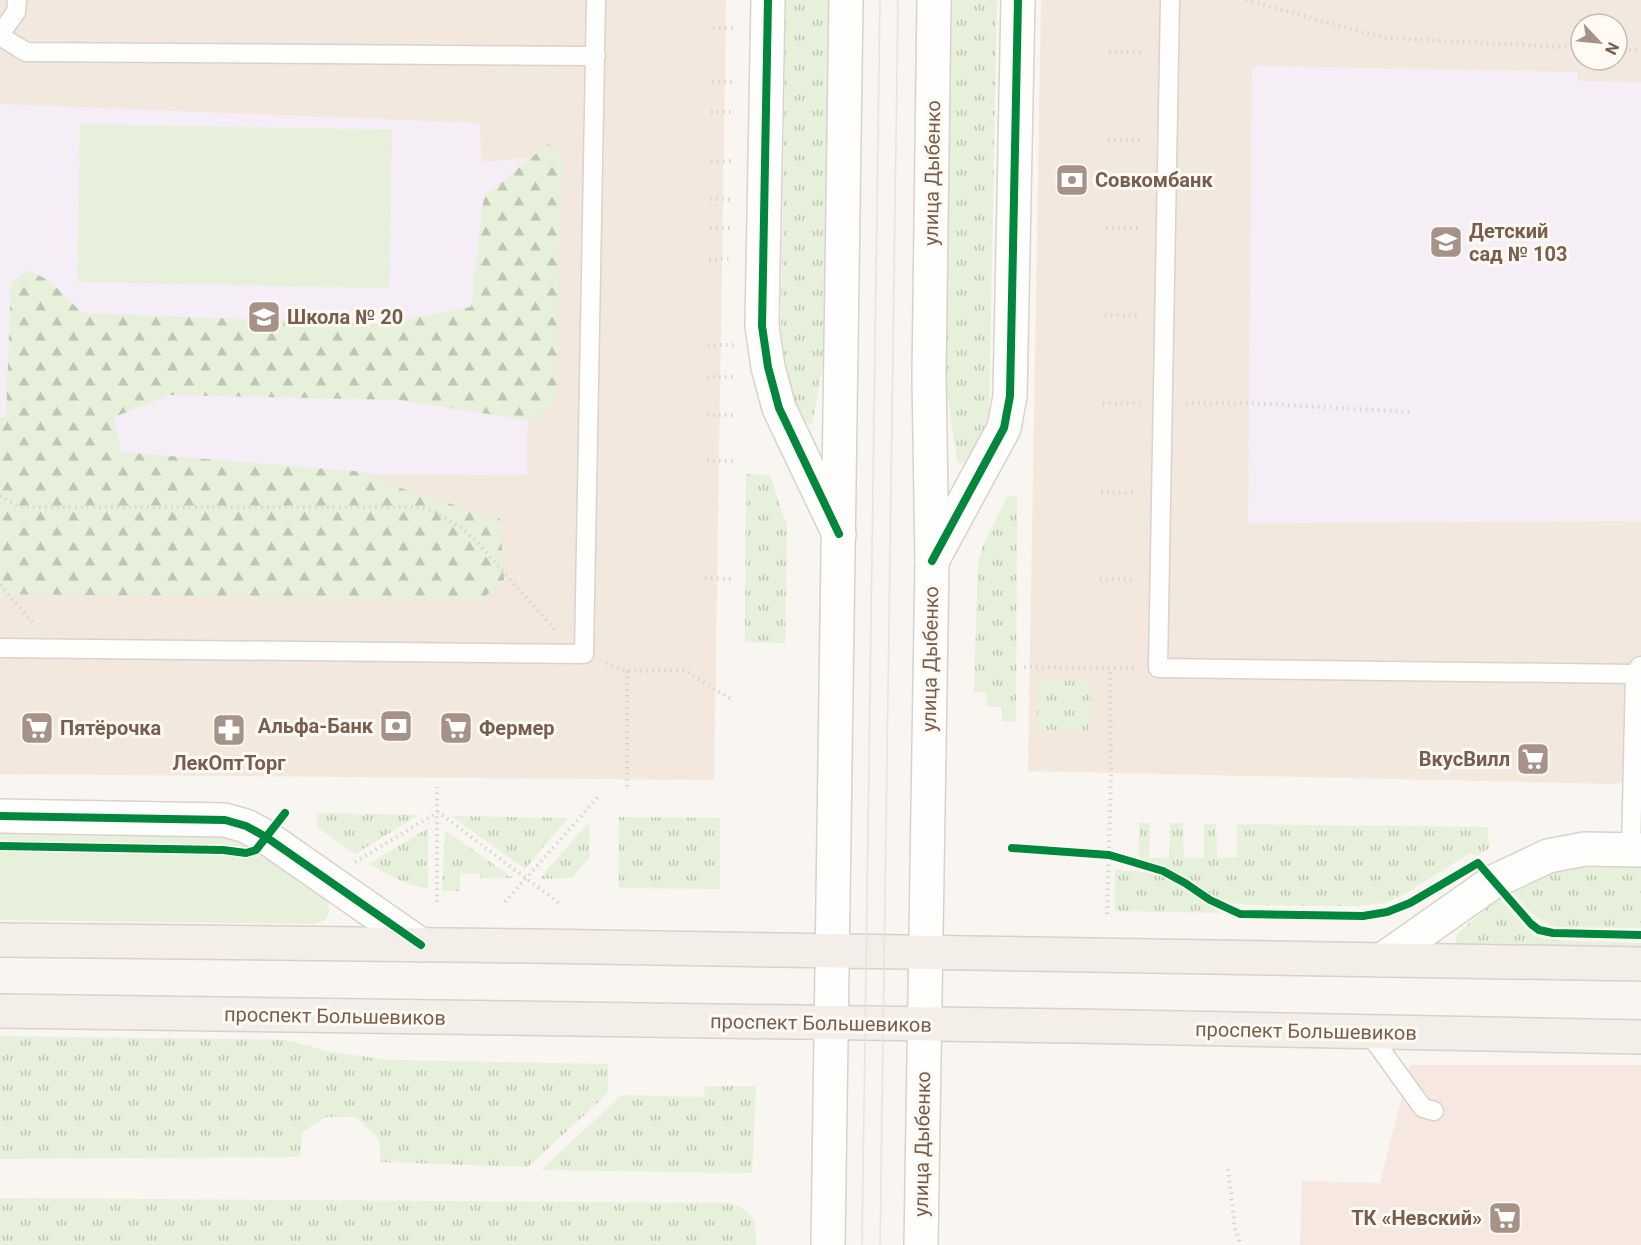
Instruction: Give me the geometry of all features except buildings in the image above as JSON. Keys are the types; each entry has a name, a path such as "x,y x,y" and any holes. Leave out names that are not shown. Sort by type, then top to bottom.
{"main road":[{"path":"768,0 762,326 768,367 779,408 839,534"},
{"path":"828,1245 846,0"},
{"name":"улица Дыбенко","path":"921,1245 932,561 929,376 934,0"},
{"path":"932,561 1004,428 1008,407 1018,0"},
{"path":"0,816 225,820 246,826 266,837 421,945"},
{"path":"1382,960 1493,882 1548,856 1585,849 1636,850"},
{"path":"0,940 1641,964"},
{"name":"проспект Большевиков","path":"0,1011 1641,1037"}],"lane":[{"path":"17,0 16,12 0,35 26,52 596,56"},
{"path":"0,648 584,654 596,0"},
{"path":"1170,0 1158,668 1638,670 1636,850"},
{"path":"1368,1032 1423,1108 1434,1111"}],"path":[{"path":"1246,0 1384,38 1569,47"},
{"path":"713,28 723,28"},
{"path":"1109,52 1169,53"},
{"path":"712,82 742,82"},
{"path":"711,112 741,112"},
{"path":"1108,140 1167,140"},
{"path":"711,161 720,161"},
{"path":"710,199 720,200"},
{"path":"710,228 739,228"},
{"path":"1106,228 1166,228"},
{"path":"709,259 719,258"},
{"path":"1105,315 1164,315"},
{"path":"708,345 737,345"},
{"path":"707,377 737,377"},
{"path":"1103,403 1249,403 1410,412"},
{"path":"707,415 736,415"},
{"path":"706,461 735,461"},
{"path":"1101,493 1161,493"},
{"path":"0,496 19,507 403,507 431,510 462,528 555,630 584,654 627,671 684,670 730,699"},
{"path":"705,578 733,579"},
{"path":"1100,579 1160,579"},
{"path":"0,585 55,648"},
{"path":"1024,667 1158,668"},
{"path":"1107,914 1113,856 1110,668"},
{"path":"627,671 627,788"},
{"path":"437,787 437,902"},
{"path":"505,902 598,797"},
{"path":"355,862 438,812"},
{"path":"438,812 559,903"},
{"path":"1012,848 1043,850"},
{"path":"1098,855 1113,856"},
{"path":"1493,882 1531,924 1546,932"},
{"path":"1237,912 1363,916 1387,912 1402,906"},
{"path":"1228,1169 1235,1229 1241,1245"}],"shaded area":[{"path":"0,0 726,0 714,780 0,774"},
{"path":"1041,0 1641,0 1641,776 1616,784 1028,771"},
{"name":"Детский сад № 103","path":"1252,66 1578,72 1578,81 1641,82 1641,521 1248,523"},
{"name":"Школа № 20","path":"0,104 480,123 481,162 529,158 527,475 0,472"},
{"path":"1410,1065 1641,1065 1641,1245 1300,1245 1302,1181 1380,1183"}],"green space":[{"path":"786,0 832,0 828,337 813,420 809,425 802,417 792,394 781,328"},
{"path":"952,0 997,0 989,410 986,425 973,453 962,464 957,462 945,377"},
{"path":"80,124 392,130 389,288 77,282"},
{"path":"548,144 562,152 556,401 532,421 400,400 171,395 114,417 120,452 365,472 403,489 500,519 504,580 481,600 0,594 0,418 6,416 11,283 27,270 49,280 82,313 382,324 471,307 484,196"},
{"path":"746,474 770,475 787,526 785,643 745,642"},
{"path":"1008,496 1017,496 1016,722 1002,721 1002,707 987,707 987,693 974,692 978,562 983,546"},
{"path":"1038,680 1091,681 1090,731 1037,730"},
{"path":"317,813 419,815 355,854 317,827"},
{"path":"451,816 568,818 525,869"},
{"path":"619,817 720,818 720,889 619,888"},
{"path":"589,822 590,856 572,878 539,879"},
{"path":"1139,823 1150,823 1149,858 1169,858 1170,823 1183,823 1184,858 1204,858 1204,823 1216,824 1217,858 1237,857 1237,824 1488,827 1489,848 1478,856 1470,853 1403,895 1384,903 1358,906 1247,905 1228,902 1212,895 1187,877 1164,866 1139,859"},
{"path":"428,828 428,889 407,884 369,864"},
{"path":"445,830 513,878 480,878 480,874 460,873 460,891 442,891"},
{"path":"0,834 223,838 241,842 261,853 322,896 329,910 325,920 314,924 0,920"},
{"path":"1588,863 1641,863 1641,928 1556,927 1536,917 1511,890 1549,874"},
{"path":"1115,870 1144,872 1169,879 1221,913 1115,911"},
{"path":"1499,898 1526,929 1537,937 1553,940 1641,943 1641,949 1459,946 1455,942 1457,934"},
{"path":"0,1036 286,1040 331,1052 390,1060 608,1064 608,1093 528,1167 381,1162 379,1139 355,1117 326,1117 302,1132 300,1157 0,1159"},
{"path":"705,1086 756,1086 752,1173 541,1170 622,1095 704,1097"},
{"path":"0,1198 728,1203 749,1213 754,1223 756,1245 0,1245"}],"tram line":[{"path":"862,1245 880,0"},
{"path":"880,1245 898,0"}],"cycle path":[{"path":"768,0 762,326 768,367 779,408 839,534"},
{"path":"932,561 1004,428 1010,396 1018,0"},
{"path":"0,846 223,850 246,853 256,850 285,813"},
{"path":"0,816 225,820 246,826 266,837 421,945"},
{"path":"1012,848 1109,855 1163,871 1210,900 1240,914 1363,916 1387,912 1410,903 1478,863 1531,924 1539,930 1553,933 1641,935"}],"place":[{"name":"Совкомбанк","path":"1072,180"},
{"name":"Детский сад № 103","path":"1446,242"},
{"name":"Школа № 20","path":"264,317"},
{"name":"Альфа-Банк","path":"396,726"},
{"name":"Пятёрочка","path":"37,728"},
{"name":"Фермер","path":"456,728"},
{"name":"ЛекОптТорг","path":"229,730"},
{"name":"ВкусВилл","path":"1533,759"},
{"name":"ТК «Невский»","path":"1505,1218"}]}
